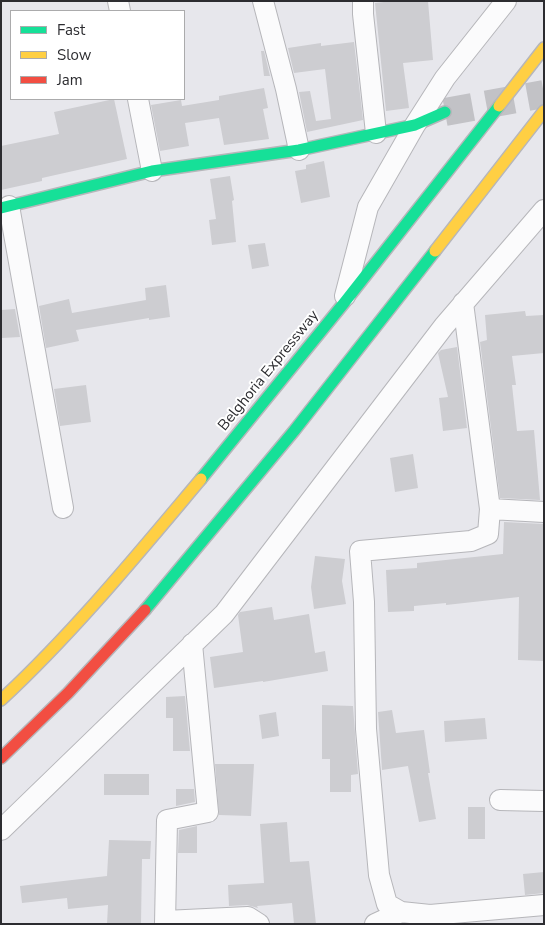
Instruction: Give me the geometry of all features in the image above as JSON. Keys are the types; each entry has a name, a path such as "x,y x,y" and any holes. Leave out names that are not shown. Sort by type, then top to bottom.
{"main road":[{"name":"Belghoria Expressway","path":"1,700 35,668 114,583 239,433 344,303 544,48"},
{"path":"1,758 68,693 155,599 294,431 544,111"},
{"path":"5,207 152,171 299,150 415,125 444,112"}],"street":[{"path":"263,1 286,89 299,150"},
{"path":"363,1 376,133"},
{"path":"344,303 368,207 415,125 445,78 506,1"},
{"path":"138,100 152,171"},
{"path":"5,207 63,508"},
{"path":"1,830 224,614 444,326 544,210"},
{"path":"463,304 490,509 488,534 471,541 360,551 364,602 366,729 379,875 386,904 401,912 430,915 544,905"},
{"path":"490,509 544,512"},
{"path":"192,644 208,812 166,820 165,923 248,917 259,924"},
{"path":"500,800 544,801"},
{"path":"375,924 401,912"}],"building":[{"path":"428,1 433,60 403,63 409,108 386,111 375,3"},
{"path":"354,42 363,120 307,132 299,92 310,91 316,121 331,119 325,69 294,73 288,48 321,43 321,46"},
{"path":"261,51 264,51 270,76 264,76"},
{"path":"264,88 268,108 263,109 269,139 224,145 219,118 185,123 189,146 160,151 151,105 181,100 182,106 219,100 219,96"},
{"path":"114,100 127,159 42,178 42,181 1,190 1,146 59,134 54,112"},
{"path":"324,161 330,197 301,203 295,171 306,169 306,165"},
{"path":"230,176 234,200 232,201 236,242 212,245 209,220 216,219 210,179"},
{"path":"265,243 269,266 252,269 248,245"},
{"path":"166,285 170,317 149,320 149,318 76,330 79,341 46,348 39,306 69,299 72,313 146,300 145,288"},
{"path":"15,309 20,337 2,338 1,310"},
{"path":"525,311 526,316 544,315 544,353 512,356 516,385 512,385 517,431 534,430 540,500 500,498 480,342 487,340 485,315"},
{"path":"457,347 467,428 443,431 439,398 448,397 438,353 441,350"},
{"path":"86,385 91,422 60,426 54,389"},
{"path":"413,454 418,488 395,492 390,458"},
{"path":"504,522 544,524 544,661 518,660 519,597 446,605 446,603 414,606 414,611 388,612 386,570 417,568 417,563 503,554"},
{"path":"315,556 345,559 342,581 346,604 314,609 311,587"},
{"path":"272,607 274,620 309,614 315,653 325,651 328,671 214,688 210,657 243,652 238,615 240,612"},
{"path":"185,696 190,751 173,751 173,718 166,718 166,697"},
{"path":"322,705 353,706 358,774 351,775 351,792 330,792 330,759 322,759"},
{"path":"392,710 396,733 424,730 430,773 428,773 436,819 419,822 408,766 382,770 378,712"},
{"path":"276,712 279,736 262,739 259,715"},
{"path":"485,718 487,739 445,742 444,721"},
{"path":"215,764 254,764 251,816 219,815"},
{"path":"104,774 149,774 149,795 104,795"},
{"path":"176,789 194,789 195,802 176,806"},
{"path":"468,807 485,807 485,839 468,839"},
{"path":"287,822 290,862 309,861 316,924 294,924 292,903 257,906 258,908 247,905 229,906 228,885 264,883 260,824"},
{"path":"197,826 197,853 178,853 179,830"},
{"path":"109,840 151,841 150,859 142,859 141,924 107,924 108,905 68,909 67,898 22,903 20,886 107,876"},
{"path":"544,872 544,893 525,895 523,874"}],"tunnel":[{"path":"445,112 544,94"}],"traffic: fast":[{"path":"201,479 344,303 499,106"},
{"path":"1,208 152,171 299,150 415,125 445,112"},
{"path":"145,610 294,431 435,251"}],"traffic: slow":[{"path":"499,106 544,48"},
{"path":"435,251 544,111"},
{"path":"1,700 79,620 201,479"}],"traffic: jam":[{"path":"1,758 68,693 145,610"}]}
